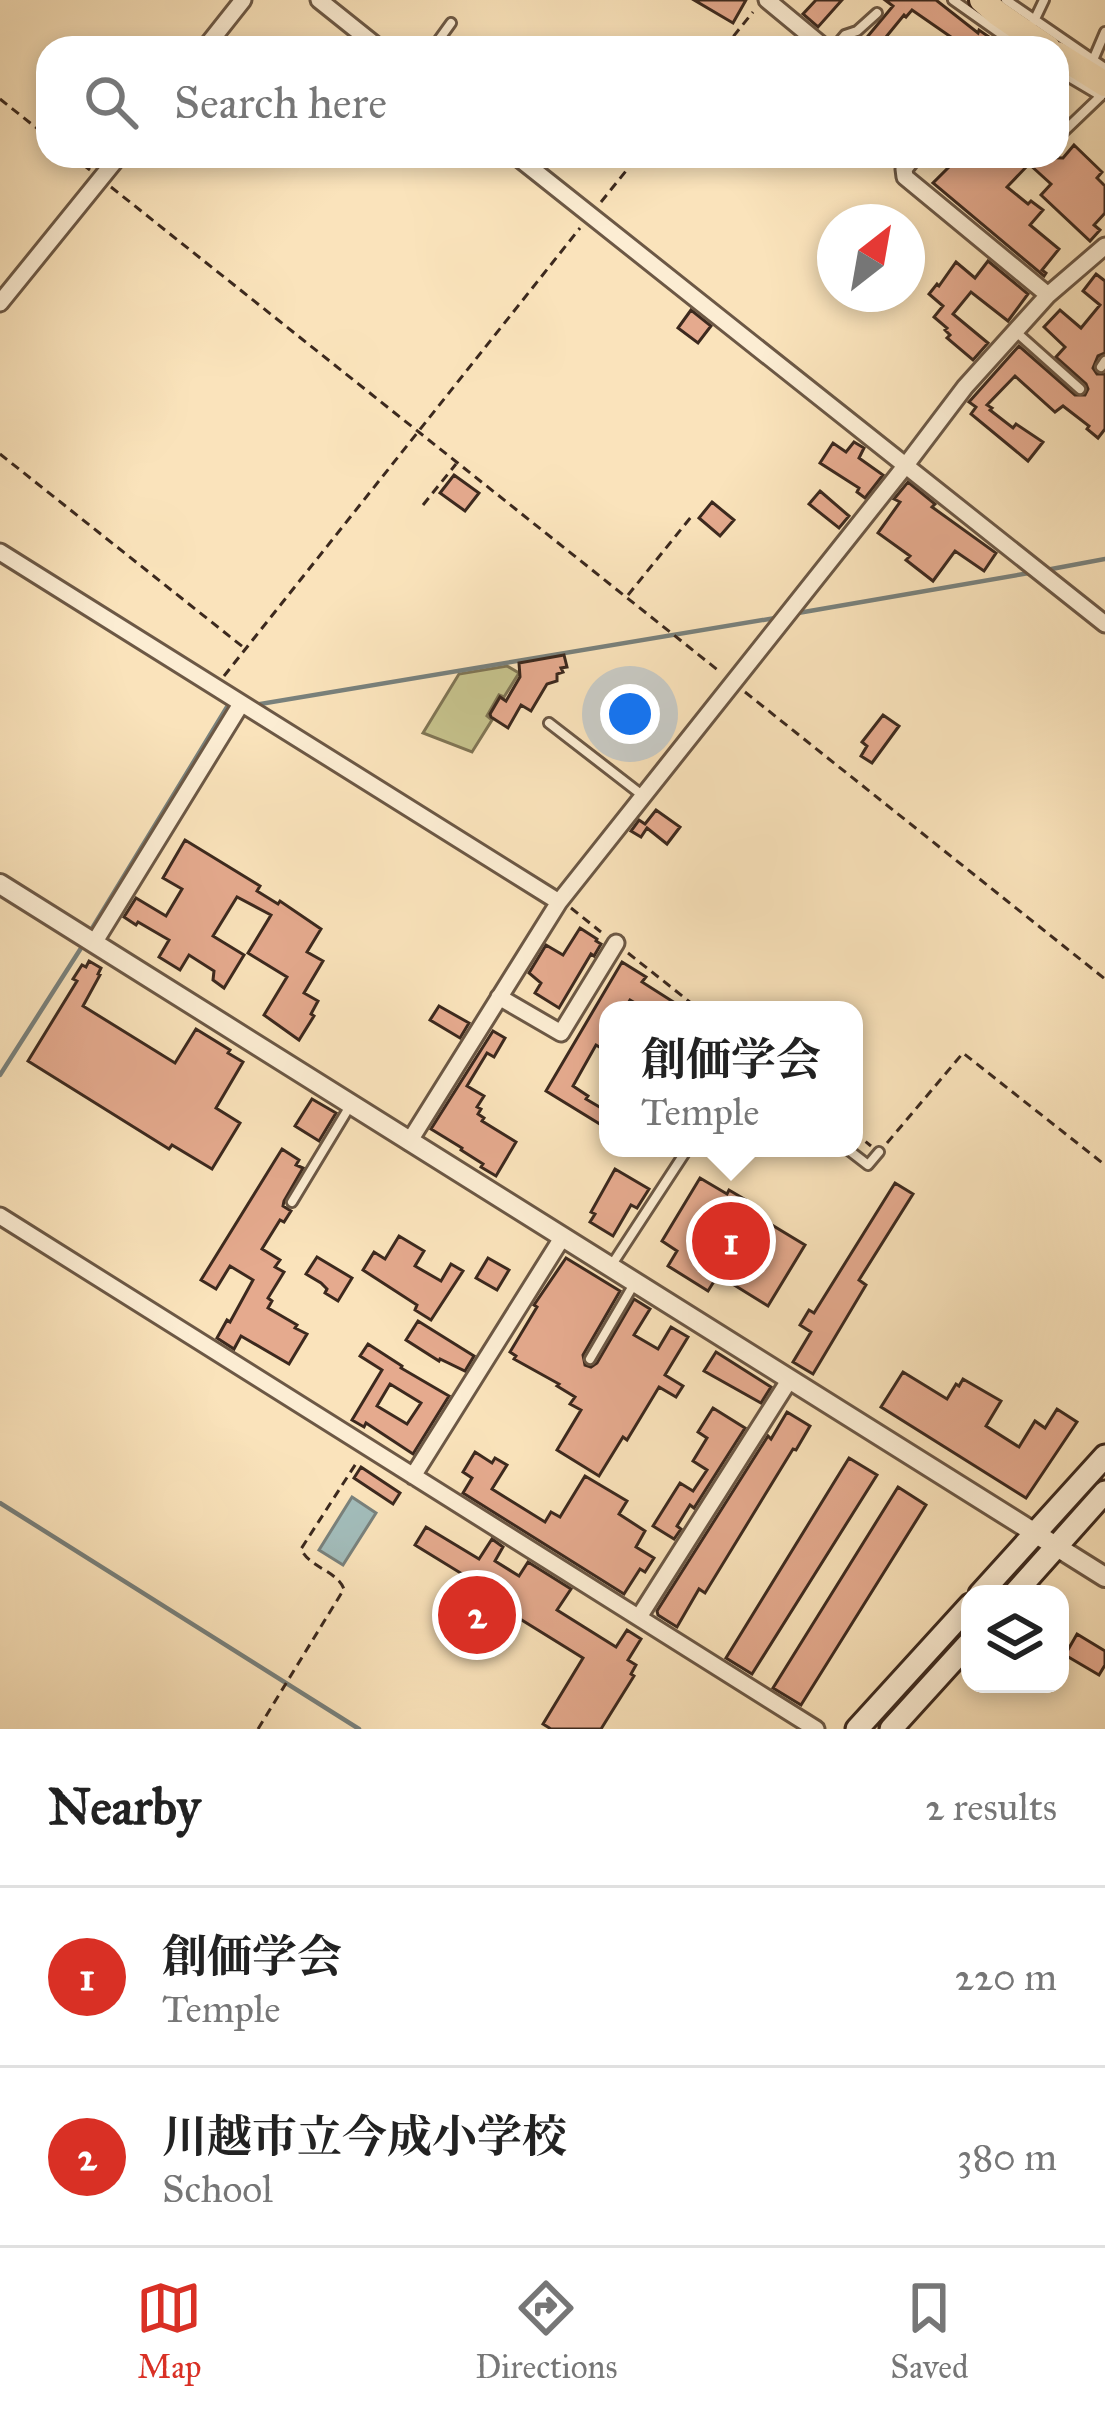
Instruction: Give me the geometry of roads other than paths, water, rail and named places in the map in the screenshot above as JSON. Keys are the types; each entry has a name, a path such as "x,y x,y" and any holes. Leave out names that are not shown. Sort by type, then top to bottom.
{"main road":[{"path":"982,0 1032,36"},
{"path":"1069,63 1104,91"},
{"path":"988,1585 1105,1456"},
{"path":"1022,1585 1105,1492"},
{"path":"857,1729 961,1615"},
{"path":"892,1729 961,1652"}],"street":[{"path":"214,36 243,0"},
{"path":"319,0 364,36"},
{"path":"765,0 814,36"},
{"path":"0,303 110,168"},
{"path":"531,168 1105,624"},
{"path":"905,168 905,177 1048,295"},
{"path":"409,1142 559,902 965,387 1048,295 1101,256"},
{"path":"0,552 559,902"},
{"path":"87,939 241,704"},
{"path":"0,884 1105,1577"},
{"path":"499,997 561,1033 616,943"},
{"path":"0,1216 816,1729"},
{"path":"413,1476 562,1238"},
{"path":"639,1617 790,1379"}],"lane":[{"path":"952,0 1004,36"},
{"path":"1006,0 1057,36"},
{"path":"1034,21 1044,0"},
{"path":"844,36 877,13"},
{"path":"442,36 452,23"},
{"path":"1093,60 1105,32"},
{"path":"1069,44 1105,68"},
{"path":"1069,75 1104,91 1069,126"},
{"path":"1015,331 1080,389"},
{"path":"549,723 644,796"},
{"path":"292,1202 351,1105"},
{"path":"858,1157 868,1165 879,1152"},
{"path":"610,1268 682,1157"},
{"path":"590,1358 635,1283"}],"water":[{"path":"352,1497 376,1513 343,1565 319,1550"}],"waterway":[{"path":"1046,570 1105,559"},
{"path":"798,613 1035,572"},
{"path":"254,705 781,617"},
{"path":"88,935 227,707 236,706"},
{"path":"0,1075 83,945"},
{"path":"0,1503 359,1729"}],"place":[{"name":"創価学会","path":"731,1241"},
{"name":"川越市立今成小学校","path":"477,1615"}]}
